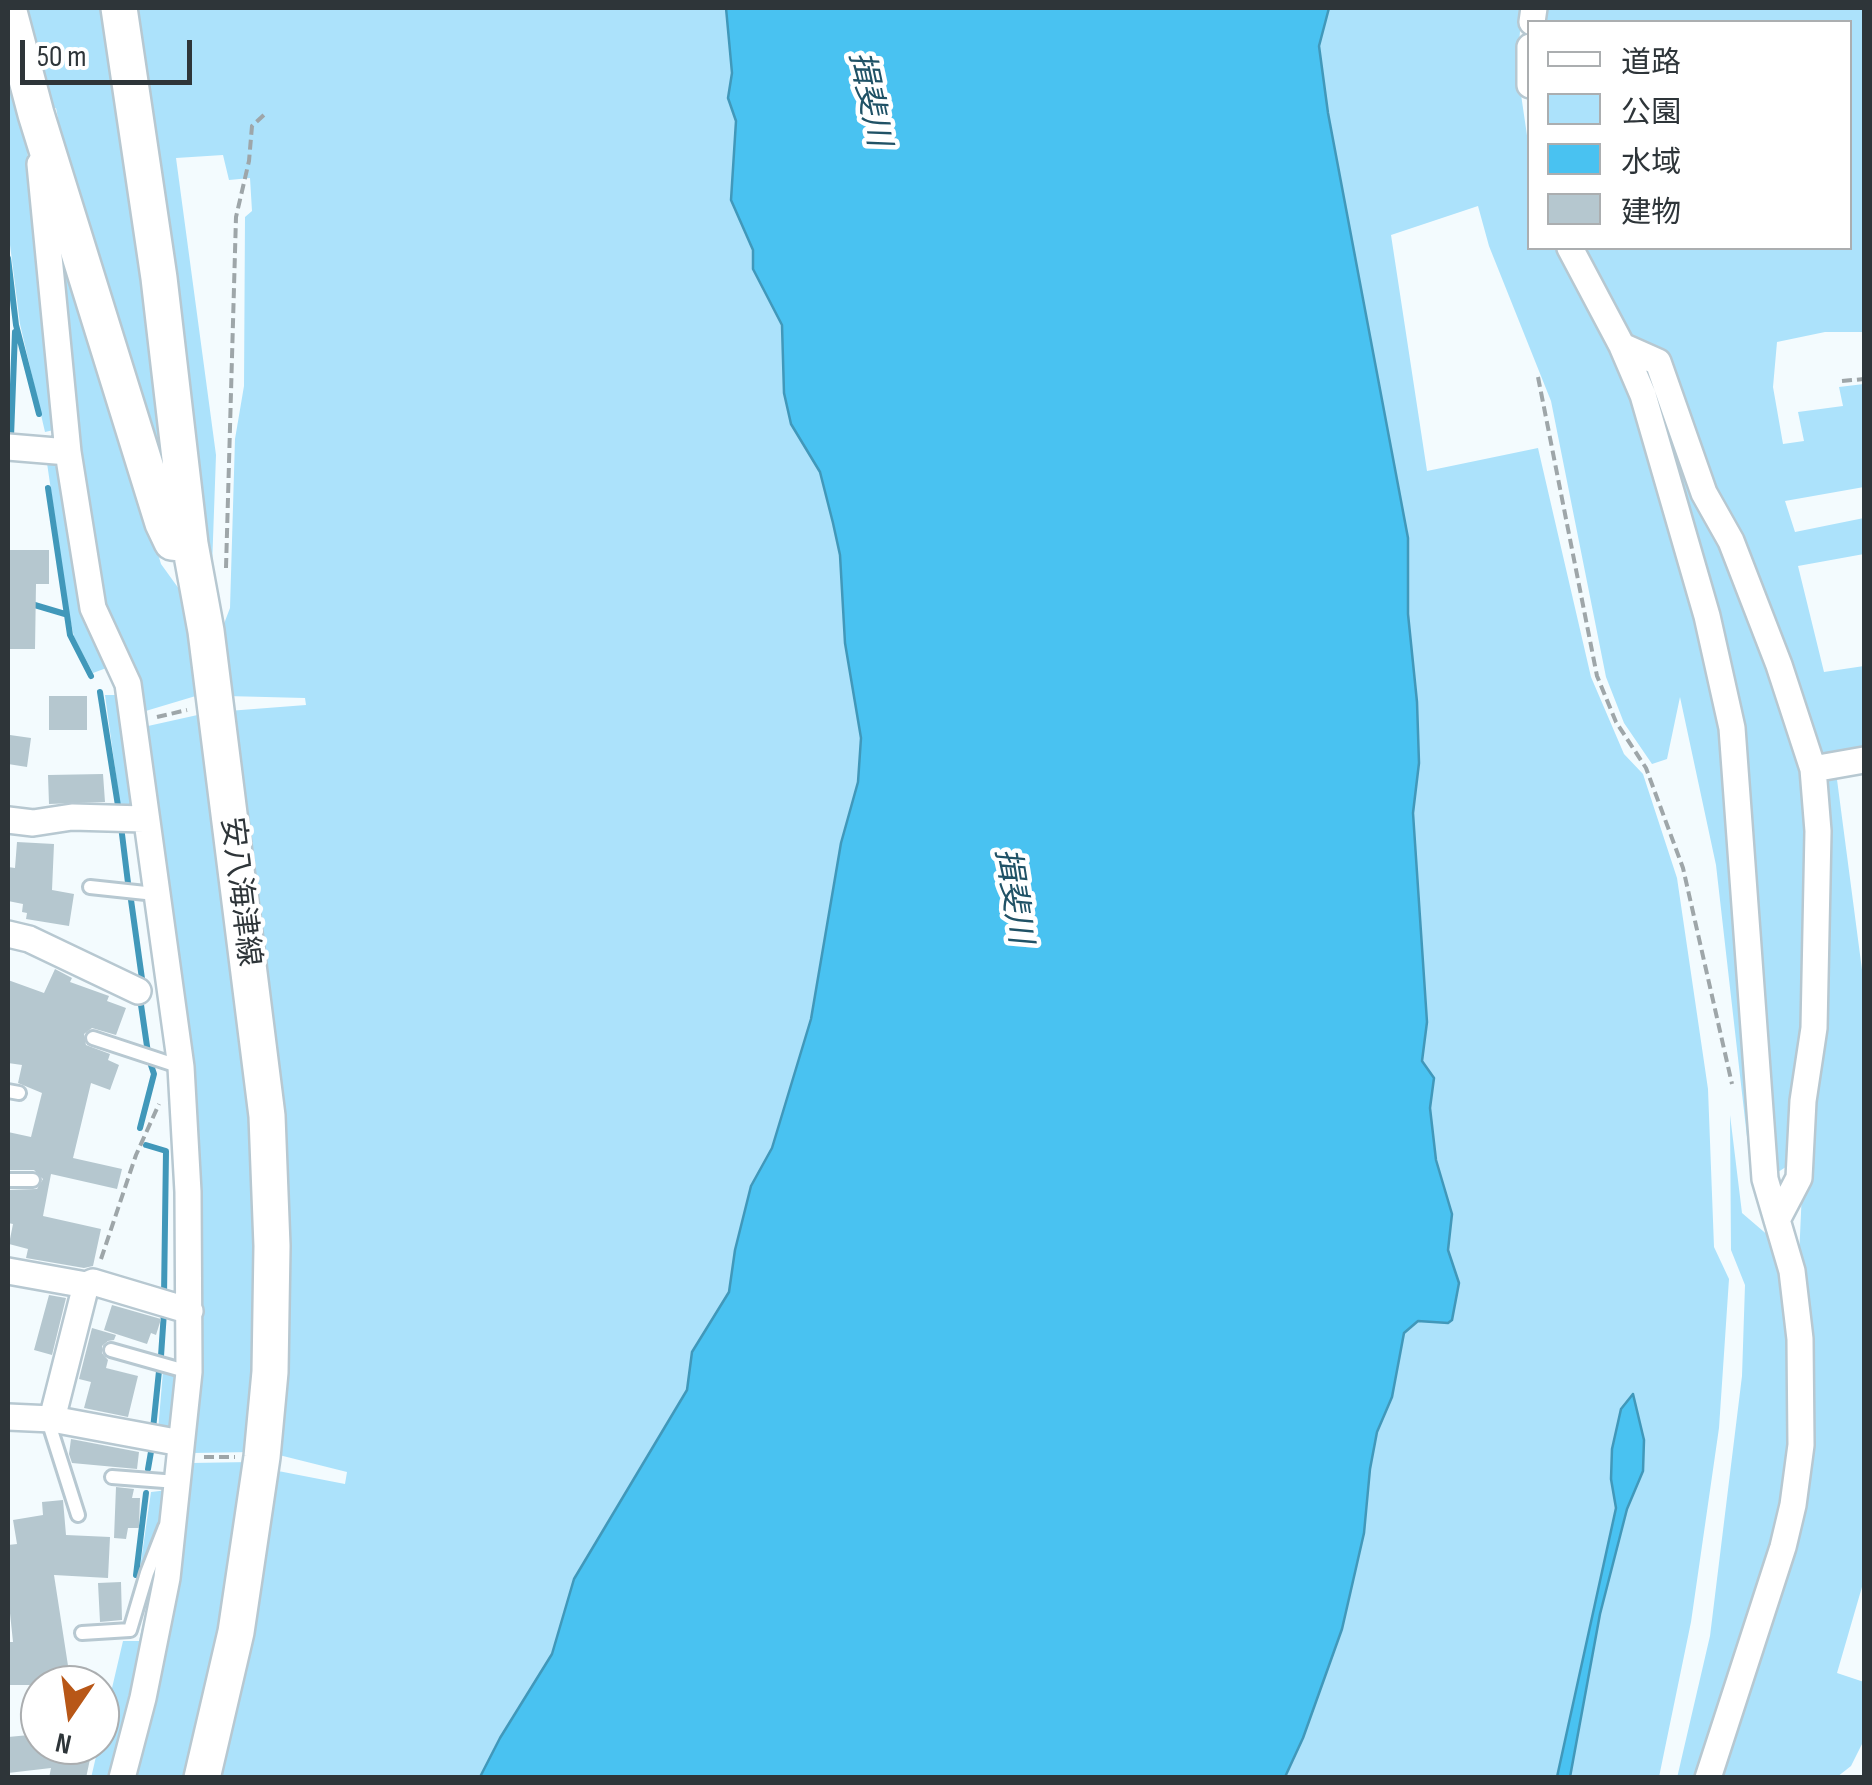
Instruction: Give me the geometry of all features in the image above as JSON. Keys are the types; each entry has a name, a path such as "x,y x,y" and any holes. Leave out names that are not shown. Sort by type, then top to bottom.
{"main road":[{"path":"8,8 36,114 163,523 172,542 190,544"},
{"name":"安八海津線","path":"119,8 158,278 190,544 206,631 267,1116 272,1246 270,1372 262,1457 236,1632 202,1778"}],"street":[{"path":"36,114 68,452 92,608 128,684 178,1068 190,1311 189,1372 167,1578 147,1681 122,1778"},
{"path":"1571,250 1622,346 1642,395 1696,580 1732,728 1765,1179 1792,1271 1798,1322 1802,1446 1784,1547 1708,1778"},
{"path":"1622,346 1658,362 1704,493 1731,541 1779,666 1814,769 1818,832 1814,1028 1803,1102 1799,1178 1777,1220"},
{"path":"8,447 68,452"},
{"path":"1814,769 1864,760"},
{"path":"8,820 33,823 72,817 144,819"},
{"path":"8,934 30,939 138,991"},
{"path":"8,1271 90,1284 190,1311"},
{"path":"52,1419 90,1284"},
{"path":"8,1417 52,1419 179,1461"}],"lane":[{"path":"90,887 156,894"},
{"path":"93,1038 178,1068"},
{"path":"8,1180 32,1180"},
{"path":"111,1350 189,1372"},
{"path":"52,1419 51,1430 78,1515"},
{"path":"112,1477 179,1461"},
{"path":"82,1633 130,1630 162,1531 173,1519"}],"path":[{"path":"226,568 236,216 249,161 252,126 267,112"},
{"path":"1538,376 1597,676 1616,722 1646,768 1683,868 1735,1098"},
{"path":"1842,381 1864,380"},
{"path":"133,722 214,703"},
{"path":"90,1284 136,1155 178,1068"},
{"path":"179,1461 262,1457"}],"green space":[{"path":"19,8 108,8 178,531 68,170 56,108 47,109"},
{"path":"134,8 726,8 732,73 728,98 736,121 731,200 753,250 753,270 782,325 784,393 791,424 820,472 840,555 845,643 861,738 858,782 841,843 811,1019 772,1148 751,1186 729,1292 692,1352 687,1390 574,1579 552,1654 480,1777 216,1777 273,1470 345,1484 347,1472 275,1454 228,711 306,705 305,698 226,696 217,642 230,608 235,439 244,386 245,217 252,211 250,178 229,180 223,155 176,158 216,455 211,595"},
{"path":"1329,8 1522,8 1517,67 1527,135 1527,250 1561,250 1608,336 1633,398 1723,728 1754,1174 1716,865 1680,697 1667,759 1652,764 1624,723 1606,677 1551,401 1489,246 1478,206 1391,235 1427,471 1538,448 1591,677 1624,754 1643,774 1677,878 1708,1089 1714,1247 1729,1279 1719,1428 1691,1622 1659,1777 1570,1777 1600,1614 1627,1509 1643,1471 1644,1440 1632,1395 1621,1409 1612,1449 1611,1479 1616,1508 1557,1777 1285,1778 1303,1738 1377,1432 1392,1397 1404,1333 1418,1321 1448,1323 1459,1283 1448,1250 1452,1214 1436,1159 1430,1108 1434,1078 1422,1061 1427,1022 1413,813 1419,763 1417,702 1382,404 1319,45"},
{"path":"1547,8 1864,8 1864,332 1825,332 1777,342 1773,387 1783,444 1804,441 1798,412 1843,406 1839,387 1864,384 1864,487 1785,501 1795,532 1864,518 1864,554 1798,566 1824,672 1864,666 1864,753 1820,756 1675,378 1624,333 1581,250 1852,250 1852,20 1544,20"},
{"path":"8,65 24,121 58,429 45,432 20,324 8,229"},
{"path":"51,196 161,564 187,600 199,695 139,713 102,609 48,201"},
{"path":"1646,365 1724,546 1804,771 1810,832 1807,1025 1792,1163 1775,1174 1742,727 1644,371"},
{"path":"62,461 109,667 93,673 74,637 69,614 47,463"},
{"path":"105,695 120,695 136,812 121,812"},
{"path":"202,714 254,1116 259,1243 251,1452 193,1453 197,1383 139,728"},
{"path":"1836,772 1864,985 1864,1580 1837,1673 1864,1682 1864,1740 1851,1766 1837,1777 1716,1778 1791,1553 1799,1258 1820,782"},
{"path":"1730,1115 1742,1213 1777,1243 1786,1277 1795,1446 1778,1545 1701,1777 1677,1778 1710,1636 1742,1376 1745,1285 1731,1250"},
{"path":"163,1371 178,1376 170,1435 158,1431"},
{"path":"250,1462 241,1529 189,1777 131,1778 191,1463"},
{"path":"168,1490 167,1510 139,1575 151,1492"},
{"path":"161,1546 165,1546 120,1754 117,1665 123,1641 139,1641"},
{"path":"94,1765 118,1765 115,1777 91,1778"}],"water":[{"name":"揖斐川","path":"726,8 1329,8 1319,46 1328,113 1408,538 1408,614 1419,763 1413,813 1427,1022 1422,1061 1434,1078 1430,1108 1436,1160 1452,1214 1448,1250 1459,1283 1452,1320 1418,1321 1404,1333 1392,1397 1377,1432 1364,1533 1342,1629 1285,1777 480,1777 552,1654 574,1579 687,1390 692,1352 729,1292 751,1186 772,1148 811,1019 841,843 858,782 861,738 845,643 840,555 820,472 791,424 784,393 782,325 753,269 753,250 731,200 736,121 728,98 732,73"},
{"path":"1633,1394 1644,1440 1643,1471 1627,1509 1600,1614 1570,1777 1557,1777 1616,1508 1611,1479 1612,1449 1621,1409"}],"building":[{"path":"8,550 49,550 49,584 36,584 35,649 8,649"},
{"path":"49,696 87,696 87,730 49,730"},
{"path":"10,735 31,738 27,767 8,764"},
{"path":"103,774 105,802 49,804 48,775"},
{"path":"17,842 54,844 52,890 74,894 69,926 26,919 23,904 8,901 8,867 15,868"},
{"path":"55,969 72,978 70,982 109,996 107,1001 126,1008 116,1035 92,1028 84,1034 86,1045 110,1054 108,1060 119,1065 110,1090 91,1083 73,1158 122,1169 117,1189 51,1174 43,1216 101,1229 93,1266 84,1268 26,1258 28,1249 9,1244 13,1224 8,1223 8,1190 37,1189 43,1179 34,1170 8,1170 8,1132 31,1137 42,1093 18,1083 22,1065 8,1063 8,980 44,993"},
{"path":"49,1295 66,1298 52,1355 34,1350"},
{"path":"112,1305 161,1319 156,1335 151,1333 147,1344 104,1330"},
{"path":"92,1328 116,1335 102,1346 108,1360 106,1368 138,1376 128,1417 84,1408 91,1382 79,1379"},
{"path":"71,1439 139,1452 137,1469 72,1463"},
{"path":"116,1487 134,1489 132,1498 140,1498 139,1528 128,1528 126,1539 114,1538"},
{"path":"63,1500 66,1535 110,1537 108,1578 54,1575 68,1665 20,1665 20,1685 8,1685 8,1642 13,1642 8,1545 17,1544 13,1520 43,1515 42,1502"},
{"path":"121,1582 122,1620 100,1622 98,1583"},
{"path":"20,1736 20,1765 89,1765 86,1778 49,1778 51,1768 8,1773 8,1737"}],"waterway":[{"path":"8,258 16,325 39,414"},
{"path":"9,437 15,332"},
{"path":"48,488 70,635 91,676"},
{"path":"28,603 65,614"},
{"path":"100,692 119,812"},
{"path":"121,826 128,883"},
{"path":"131,900 143,986"},
{"path":"140,998 148,1053"},
{"path":"140,1128 154,1074 151,1065"},
{"path":"146,1145 166,1151 164,1296"},
{"path":"161,1356 164,1312"},
{"path":"153,1429 159,1371"},
{"path":"148,1469 152,1446"},
{"path":"136,1575 146,1493"}]}
